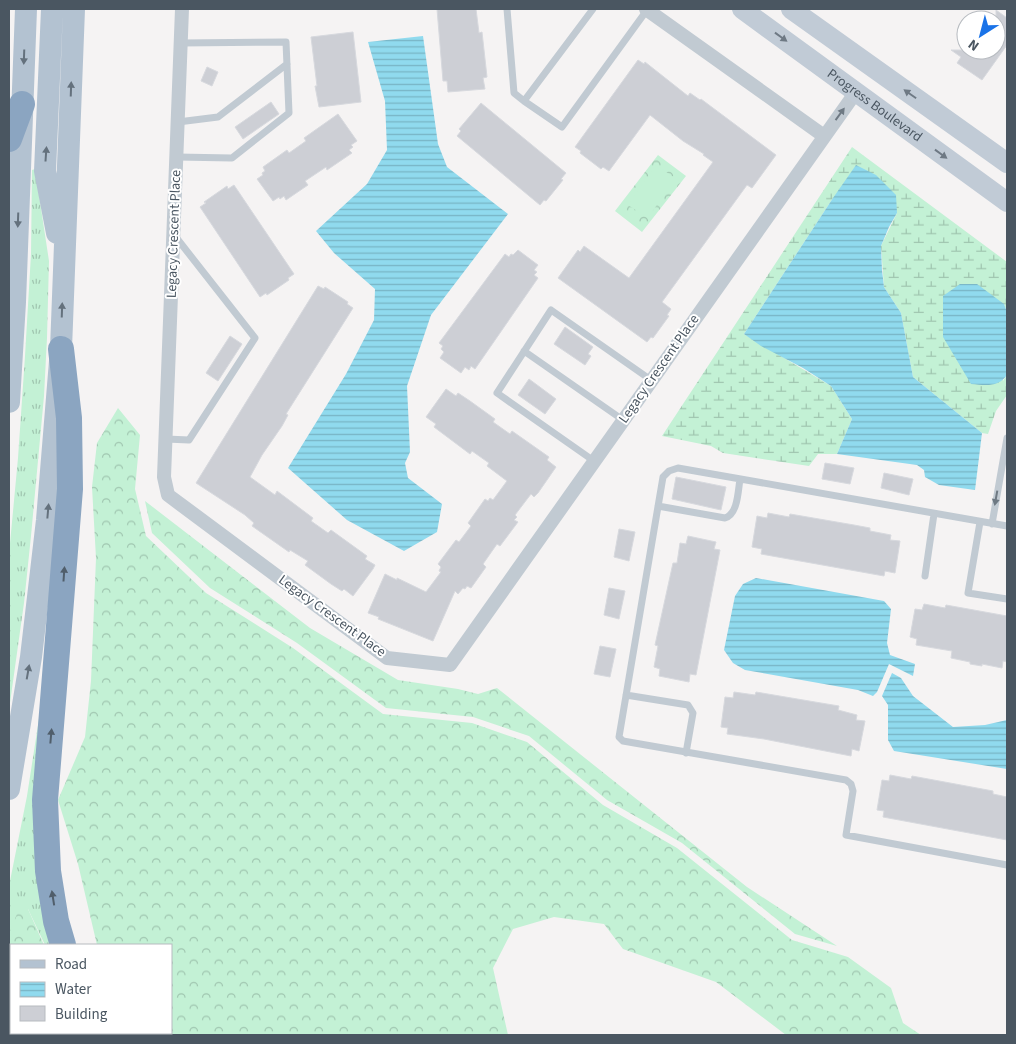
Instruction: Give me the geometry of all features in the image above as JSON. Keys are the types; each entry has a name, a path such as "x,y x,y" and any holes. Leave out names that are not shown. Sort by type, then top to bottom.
{"highway":[{"path":"9,139 22,104"},
{"path":"61,349 69,418 70,489 46,800 48,871 56,921 63,944"}],"main road":[{"path":"9,402 15,302 26,9"},
{"name":"Progress Boulevard","path":"742,9 1007,202"},
{"name":"Progress Boulevard","path":"791,9 1007,162"},
{"path":"9,790 31,657 40,583 61,349 69,10"},
{"path":"854,54 859,70 856,92"}],"street":[{"name":"Legacy Crescent Place","path":"182,9 164,477 168,495 387,658 450,665 856,92"},
{"path":"646,9 824,136"}],"lane":[{"path":"507,9 514,94 562,127 646,9"},
{"path":"524,101 593,9"},
{"path":"177,157 232,158 289,112 286,42 181,43"},
{"path":"178,122 218,117 287,64"},
{"path":"166,439 190,440 254,338 174,234"},
{"path":"594,461 497,393 551,310 651,380"},
{"path":"524,351 623,420"},
{"path":"992,524 1007,438"},
{"path":"1007,526 678,468 669,470 663,477 619,737 623,742 846,780 851,784 853,791 846,835 1007,865"},
{"path":"658,506 725,518 729,517 734,508 740,479"},
{"path":"925,576 934,514"},
{"path":"980,522 968,593 1007,599"},
{"path":"626,695 688,705 693,713 686,753"}],"green space":[{"path":"852,147 1007,262 1007,312 1004,304 1003,381 1007,375 1007,395 996,411 988,434 982,433 913,377 901,313 884,287 881,246 897,213 833,198 744,334 831,386 852,419 837,454 818,454 809,466 723,453 711,446 662,436"},
{"path":"658,155 686,176 642,232 615,211"},
{"path":"656,165 675,178 648,218 628,205"},
{"path":"35,169 49,261 47,338 44,396 31,536 9,710 9,554 25,356 31,254 32,170"},
{"path":"118,408 140,435 135,489 146,536 206,593 293,648 383,714 472,723 527,742 603,805 677,848 792,940 848,957 891,988 903,1023 921,1035 786,1035 716,982 623,949 604,924 554,917 513,929 493,968 508,1035 130,1035 172,1034 172,944 97,944 78,864 58,800 85,737 91,681 96,558 92,487 97,443"},
{"path":"145,501 310,628 398,680 478,694 497,688 747,887 837,946 795,934 682,843 607,800 529,736 473,717 386,708 297,643 210,588 152,533"},
{"path":"47,667 57,944 45,944 28,909 9,934 9,886 27,796"},
{"path":"20,906 28,909 44,944 10,944 10,987 9,986 9,934"},
{"path":"9,986 10,1034 92,1035 9,1035"}],"water":[{"path":"423,36 438,144 447,167 508,214 431,315 407,386 410,452 405,463 408,478 442,504 437,532 404,551 347,520 288,468 346,374 374,320 375,289 334,253 316,231 367,184 387,150 385,101 368,42"},
{"path":"856,165 876,175 896,195 897,213 881,246 884,287 901,313 913,377 982,433 975,490 939,485 925,477 924,470 917,465 837,454 852,419 831,386 803,368 761,346 744,334"},
{"path":"960,284 977,284 1004,304 1007,312 1007,375 995,384 971,384 943,337 943,296"},
{"path":"756,578 884,601 891,609 887,643 890,655 915,664 913,676 889,664 877,692 873,696 858,690 745,670 733,663 724,650 735,596 743,584"},
{"path":"892,673 901,678 913,696 953,727 985,725 1007,720 1007,769 894,751 888,740 888,705 882,696"}],"building":[{"path":"437,9 476,9 479,33 482,32 487,77 483,78 485,89 448,92 447,81 443,81"},
{"path":"1006,17 1007,18 1006,46"},
{"path":"353,32 361,102 319,107 315,86 317,86 311,37"},
{"path":"638,60 644,64 645,62 688,96 690,93 701,99 776,155 752,188 747,185 662,302 671,309 667,315 669,316 653,338 651,337 647,342 558,278 578,250 580,252 584,246 629,278 713,162 650,115 609,171 603,167 601,169 575,147"},
{"path":"959,60 996,60 982,80 957,63"},
{"path":"207,67 218,72 212,86 201,81"},
{"path":"271,102 279,114 243,139 235,127"},
{"path":"481,103 566,173 561,179 563,180 546,201 544,200 540,205 457,136 461,131 459,129"},
{"path":"338,114 357,141 351,145 353,147 349,150 352,153 327,170 326,167 305,181 308,185 286,200 284,196 273,201 257,179 265,171 263,167 287,150 289,153 306,141 304,138"},
{"path":"234,185 294,274 288,278 289,280 267,295 266,293 260,297 200,207 227,186 228,189"},
{"path":"518,250 538,265 534,270 537,272 534,275 538,278 475,369 471,366 469,370 465,367 461,373 440,358 444,352 441,349 443,346 439,343 505,254 509,257"},
{"path":"318,286 324,289 325,287 348,302 347,304 353,308 286,414 288,415 282,426 262,455 250,477 275,495 277,491 313,518 311,521 328,533 331,530 367,556 365,559 375,565 353,596 344,589 342,591 331,584 305,565 308,561 290,550 289,552 252,526 254,523 245,515 196,483"},
{"path":"565,327 593,347 588,354 591,356 585,365 554,344"},
{"path":"230,336 242,344 218,381 206,373"},
{"path":"529,379 556,399 545,414 518,395"},
{"path":"446,389 456,396 458,393 495,419 493,422 510,434 512,431 549,457 547,460 556,467 538,493 534,497 531,494 515,515 517,517 514,520 518,522 500,546 497,544 483,564 486,567 471,588 467,586 458,594 455,591 433,641 378,619 379,617 368,613 385,574 426,592 441,572 439,571 441,567 438,564 456,540 459,542 471,526 468,523 485,499 488,501 490,498 493,500 507,481 487,466 489,463 472,451 470,454 434,427 436,424 426,417"},
{"path":"825,463 854,468 850,484 822,479"},
{"path":"884,473 913,479 909,495 881,488"},
{"path":"676,477 726,487 721,510 672,499"},
{"path":"768,513 789,517 790,514 854,525 870,528 870,531 891,535 890,540 900,541 895,573 885,571 884,576 761,554 762,549 752,547 757,516 767,518"},
{"path":"619,529 635,532 629,561 614,557"},
{"path":"688,536 716,542 714,549 720,550 696,675 690,674 689,682 659,676 660,669 654,667 658,646 655,645 673,563 677,563 680,543 686,544"},
{"path":"609,588 625,591 619,619 604,615"},
{"path":"924,604 945,608 946,605 1007,616 1007,662 1003,661 1002,668 970,664 970,662 951,658 952,651 916,645 917,639 910,637 915,609 922,610"},
{"path":"600,646 616,649 610,677 594,674"},
{"path":"734,692 755,695 756,692 839,706 838,710 857,715 856,720 865,721 859,751 852,749 851,756 764,739 727,734 728,728 721,727 725,697 733,698"},
{"path":"890,775 911,779 912,776 993,791 993,794 1007,797 1007,840 883,817 884,811 877,810 882,780 889,781"}]}
